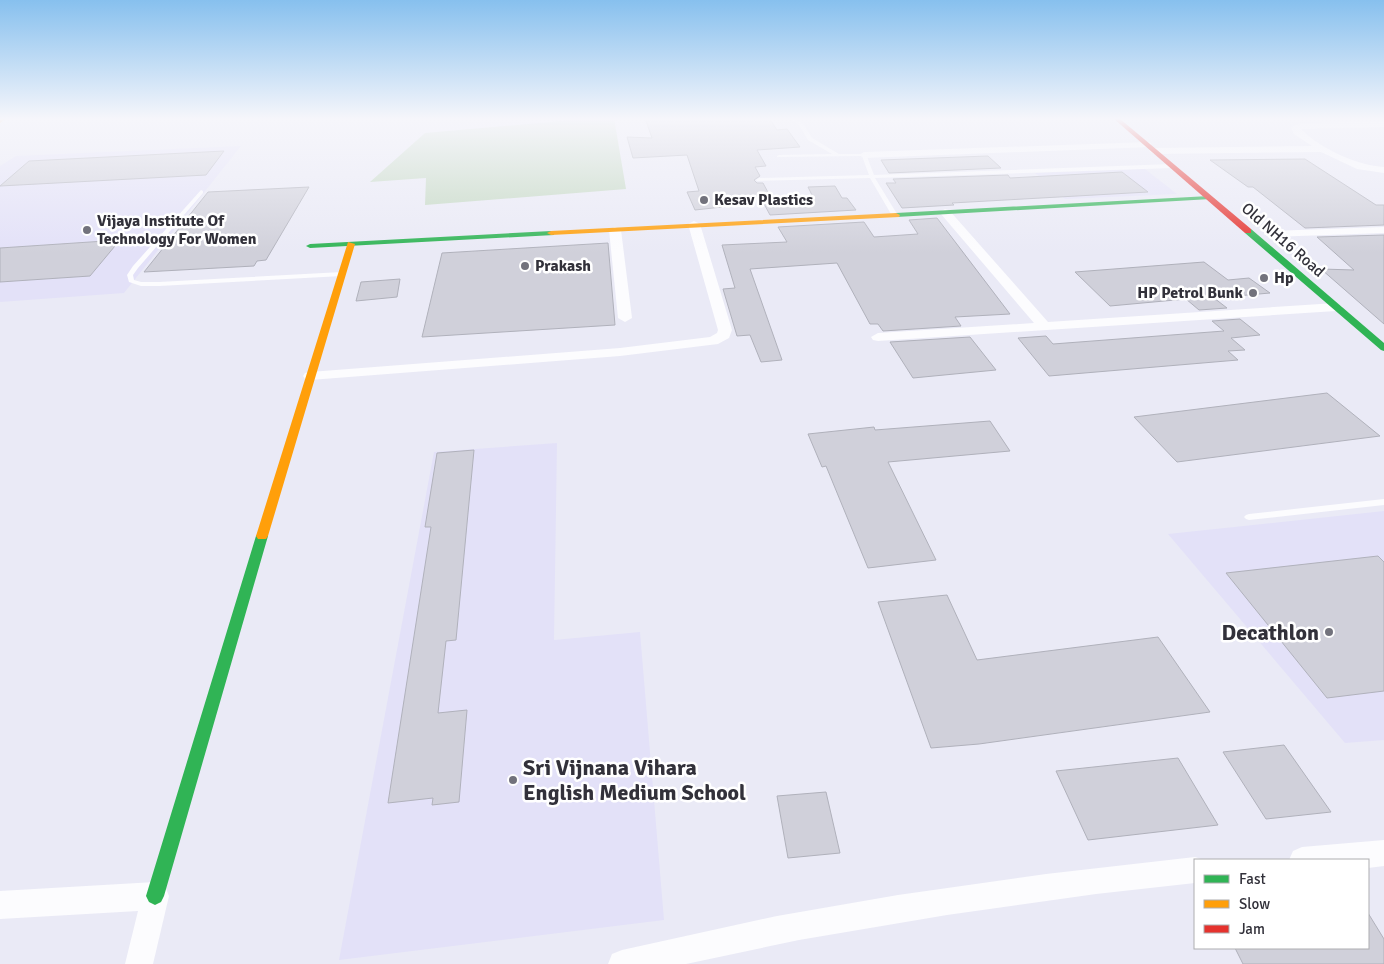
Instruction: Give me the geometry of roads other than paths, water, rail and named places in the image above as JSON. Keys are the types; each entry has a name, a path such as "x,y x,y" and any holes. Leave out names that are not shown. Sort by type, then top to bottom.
{"street":[{"name":"Old NH16 Road","path":"1168,163 1384,348"},
{"name":"Old NH16 Road","path":"1185,163 1285,246"},
{"path":"1352,163 1366,169 1384,170"},
{"path":"310,246 1209,198"},
{"path":"945,212 1044,326"},
{"path":"310,376 620,352 713,341 724,335 725,330 694,224"},
{"path":"615,230 625,318"},
{"path":"1270,234 1384,230"},
{"path":"139,964 155,896 351,244"},
{"path":"878,337 1336,307"},
{"path":"1312,859 1384,852"},
{"path":"622,964 798,926 928,904 1106,879 1194,870"},
{"path":"0,905 155,896"}],"lane":[{"path":"867,163 872,177 894,214"},
{"path":"759,180 1172,166"},
{"path":"201,192 135,267 130,275 131,281 141,284 159,284 342,274"},
{"path":"1249,517 1384,502"}],"place":[{"name":"Kesav Plastics","path":"704,200"},
{"name":"Vijaya Institute Of Technology For Women","path":"87,230"},
{"name":"Prakash","path":"525,266"},
{"name":"Hp","path":"1264,278"},
{"name":"HP Petrol Bunk","path":"1253,293"},
{"name":"Decathlon","path":"1329,632"},
{"name":"Sri Vijnana Vihara English Medium School","path":"513,780"}]}
